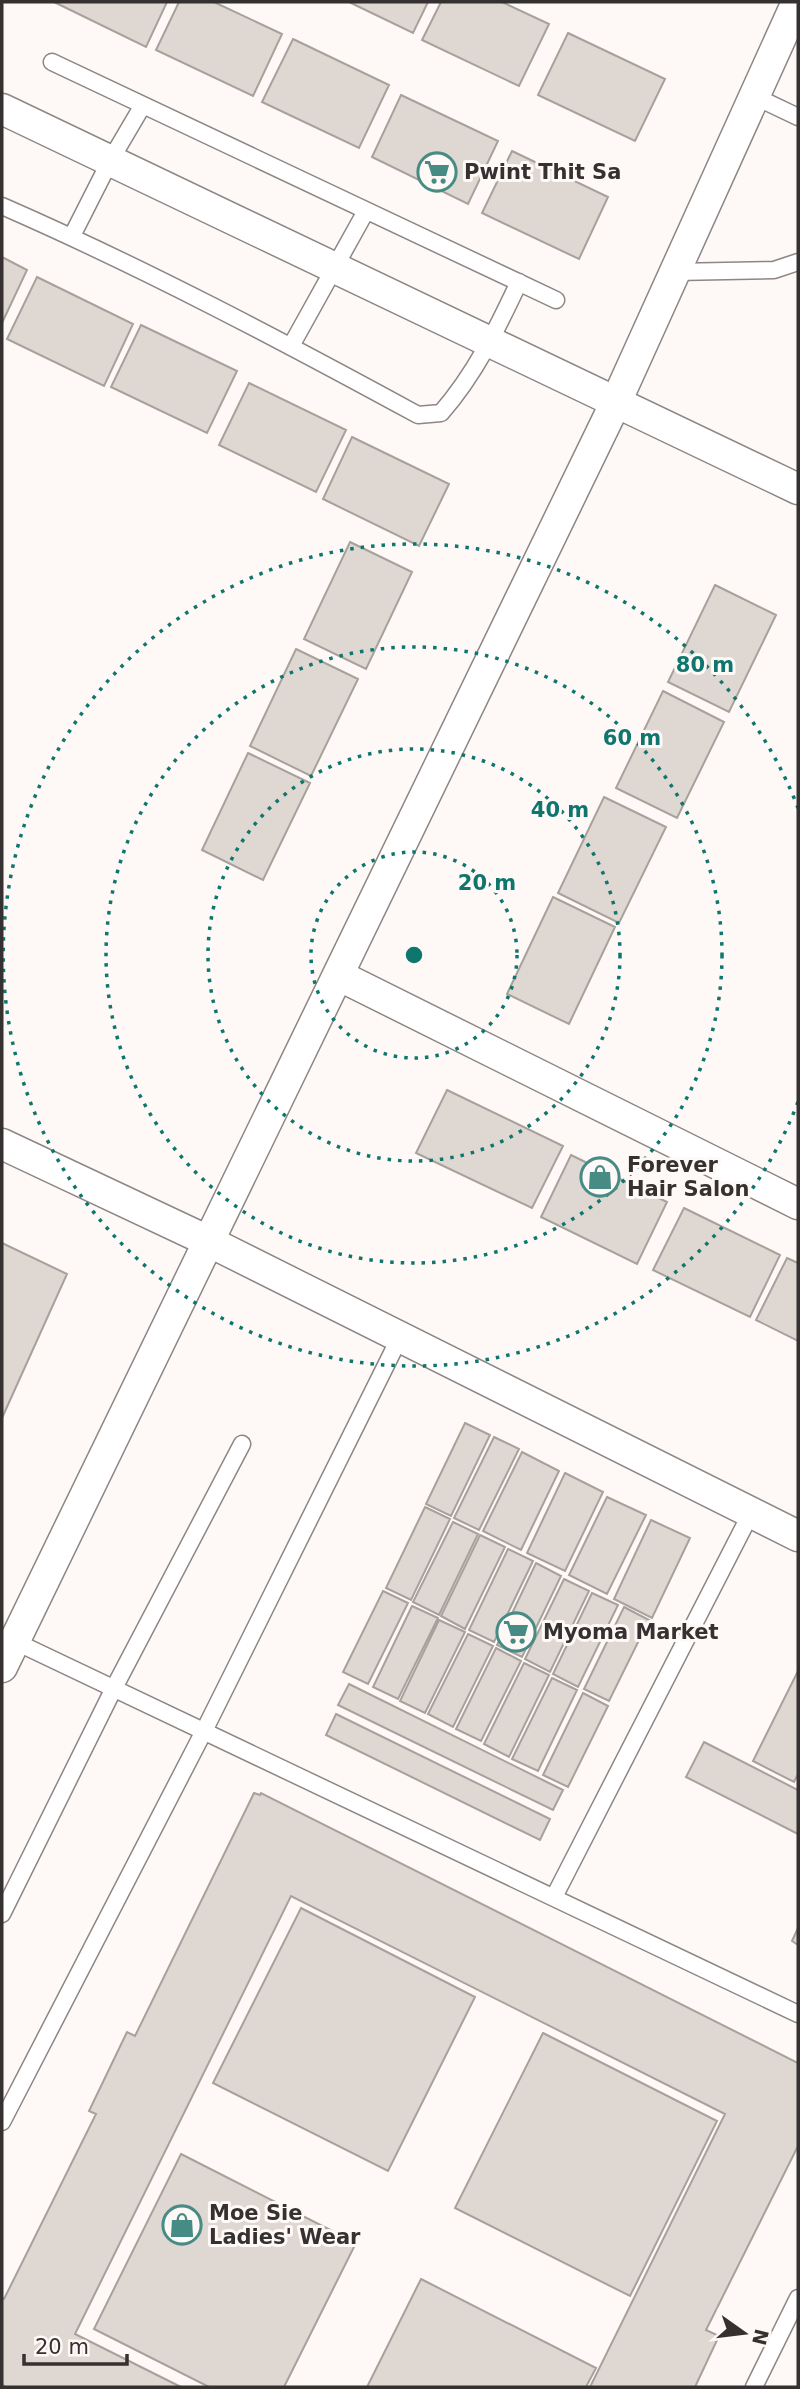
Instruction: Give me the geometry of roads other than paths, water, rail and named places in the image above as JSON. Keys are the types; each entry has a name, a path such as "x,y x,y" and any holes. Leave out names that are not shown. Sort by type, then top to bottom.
{"street":[{"path":"8,1654 616,402 797,2"},
{"path":"2,109 798,489"},
{"path":"338,975 798,1204"},
{"path":"2,1144 208,1241 798,1536"}],"lane":[{"path":"52,62 556,300"},
{"path":"754,96 798,117"},
{"path":"72,236 142,105"},
{"path":"2,206 72,236 291,346 418,415 441,413 458,393 491,342 519,282"},
{"path":"291,346 366,211"},
{"path":"675,272 774,270 798,262"},
{"path":"2,2122 204,1731 400,1337"},
{"path":"2,1914 114,1688 242,1444"},
{"path":"554,1897 751,1513"},
{"path":"8,1654 114,1688 798,2014"},
{"path":"754,2387 798,2298"}],"place":[{"name":"Pwint Thit Sa","path":"437,172"},
{"name":"Forever Hair Salon","path":"600,1177"},
{"name":"Myoma Market","path":"516,1632"},
{"name":"Moe Sie Ladies' Wear","path":"182,2225"}]}
